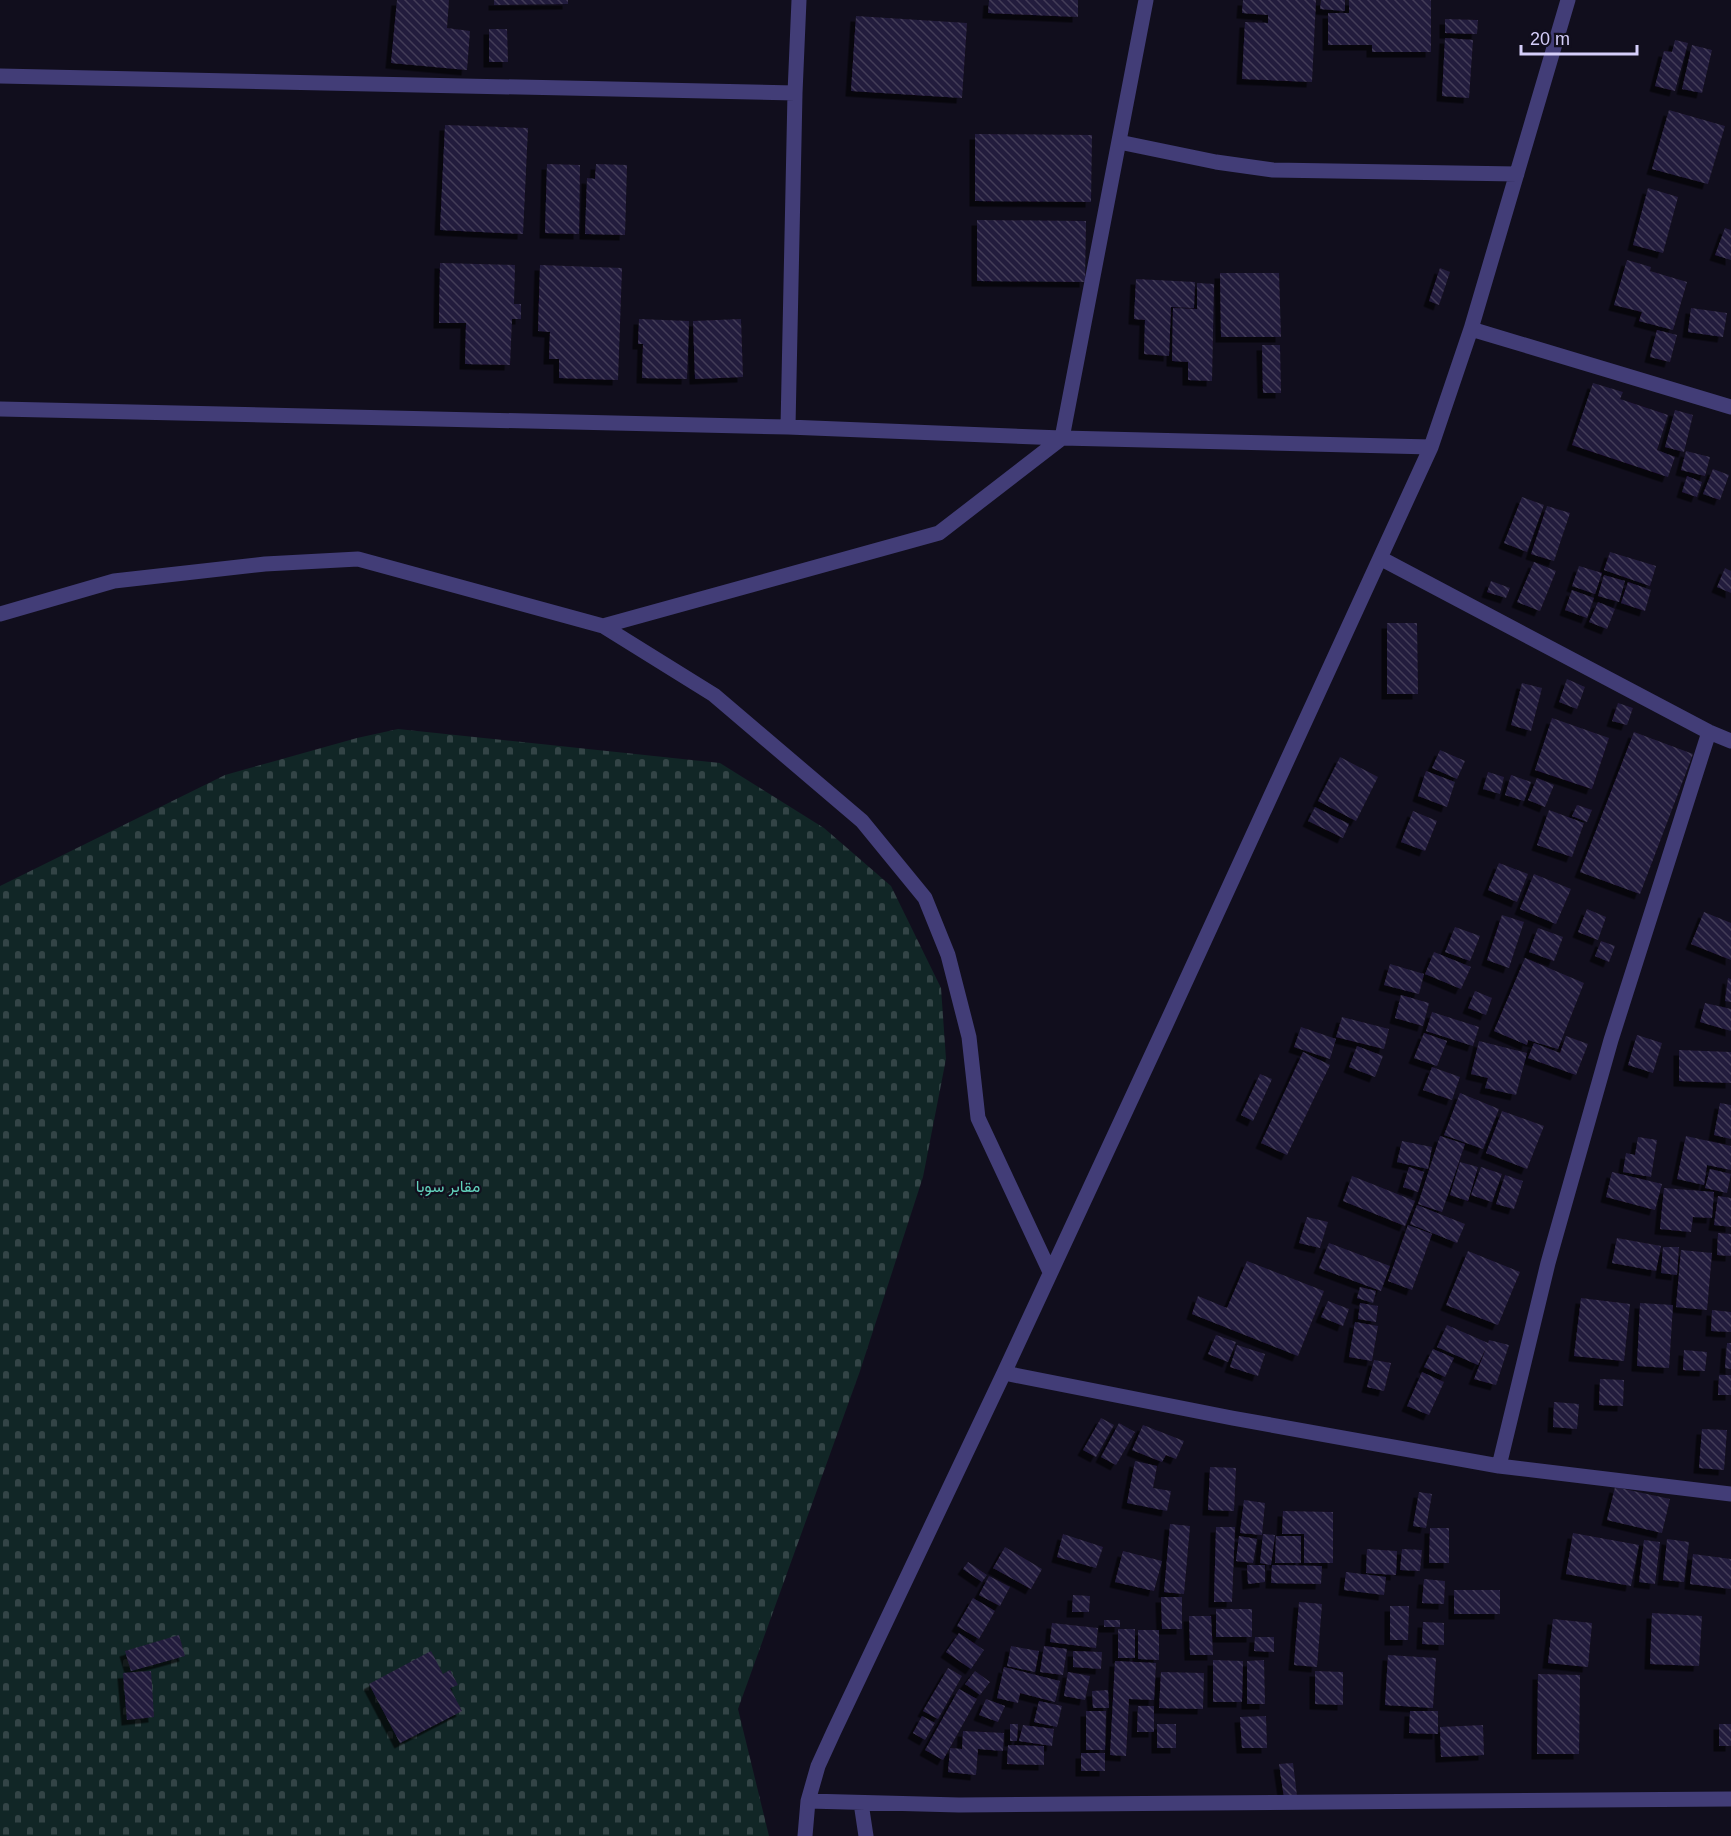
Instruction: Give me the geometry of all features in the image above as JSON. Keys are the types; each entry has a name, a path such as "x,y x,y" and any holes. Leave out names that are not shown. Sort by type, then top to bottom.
{"street":[{"path":"788,427 799,0"},
{"path":"603,627 939,533 1062,438 1146,0"},
{"path":"805,1836 808,1801 818,1766 1004,1373 1431,447 1471,329 1568,0"},
{"path":"0,76 795,93"},
{"path":"1119,142 1216,162 1273,170 1517,174"},
{"path":"1471,329 1731,407"},
{"path":"0,409 788,427 1062,438 1431,447"},
{"path":"1380,558 1709,732 1731,741"},
{"path":"0,615 114,580 265,564 358,560 603,627 714,695 862,821 925,898 948,955 969,1037 978,1118 1050,1272"},
{"path":"1499,1466 1548,1263 1611,1040 1709,732"},
{"path":"1004,1373 1232,1418 1499,1466 1731,1494"},
{"path":"808,1801 970,1805 1731,1800"},
{"path":"861,1803 866,1836"}],"green space":[{"name":"مقابر سوبا","path":"398,729 720,763 824,828 891,886 941,988 946,1059 923,1177 860,1371 738,1709 769,1836 0,1836 0,886 225,775 357,738"}],"building":[{"path":"397,0 449,0 447,28 470,31 467,70 391,63"},
{"path":"494,0 568,0 568,4 494,5"},
{"path":"989,0 1078,0 1078,17 988,13"},
{"path":"1243,0 1316,0 1312,82 1242,79 1245,22 1268,23 1268,15 1242,13"},
{"path":"1321,0 1345,0 1345,11 1320,9"},
{"path":"1349,0 1431,0 1431,52 1372,52 1372,45 1328,45 1328,13 1349,13"},
{"path":"856,16 967,23 962,98 851,91"},
{"path":"1445,19 1478,20 1477,34 1445,33"},
{"path":"489,29 507,29 508,62 489,62"},
{"path":"1445,38 1473,40 1469,98 1442,96"},
{"path":"1675,40 1688,43 1675,91 1655,86 1664,51 1672,52"},
{"path":"1692,45 1712,50 1702,93 1682,89"},
{"path":"1669,110 1725,126 1708,184 1652,169"},
{"path":"445,125 528,128 523,234 440,230"},
{"path":"975,134 1092,135 1091,202 975,201"},
{"path":"547,164 580,165 579,234 545,233"},
{"path":"596,164 627,165 625,235 585,234 587,178 595,179"},
{"path":"1648,188 1678,197 1663,253 1633,245"},
{"path":"977,220 1086,221 1085,282 977,281"},
{"path":"1725,228 1731,230 1731,260 1715,255"},
{"path":"1627,260 1651,267 1650,271 1687,282 1673,330 1639,321 1642,312 1614,305"},
{"path":"440,263 515,265 514,304 521,304 521,319 512,319 510,365 465,364 466,323 439,323"},
{"path":"540,265 622,268 618,380 559,378 559,359 549,359 550,332 538,331"},
{"path":"1440,268 1450,272 1439,305 1429,301"},
{"path":"1220,273 1279,273 1281,337 1221,337"},
{"path":"1136,279 1195,282 1194,308 1171,307 1169,356 1144,354 1145,320 1134,319"},
{"path":"1197,283 1214,284 1212,381 1188,380 1188,362 1172,361 1173,308 1197,309"},
{"path":"1691,308 1727,313 1723,337 1688,332"},
{"path":"639,319 689,321 687,379 642,378 643,344 638,344"},
{"path":"741,319 743,377 695,379 693,321"},
{"path":"1657,330 1677,335 1670,362 1650,357"},
{"path":"1262,345 1280,345 1281,393 1263,393"},
{"path":"1593,383 1623,392 1620,399 1668,415 1657,450 1675,457 1668,477 1572,445"},
{"path":"1675,410 1693,415 1684,452 1665,447"},
{"path":"1686,451 1710,457 1705,476 1681,470"},
{"path":"1713,469 1729,475 1720,500 1703,494"},
{"path":"1687,476 1702,482 1697,497 1682,492"},
{"path":"1522,497 1544,505 1527,552 1504,543"},
{"path":"1547,506 1570,513 1554,561 1531,554"},
{"path":"1610,552 1656,566 1650,586 1604,570"},
{"path":"1534,562 1556,571 1540,611 1517,602"},
{"path":"1579,566 1602,573 1595,594 1572,586"},
{"path":"1725,568 1731,571 1731,593 1717,587"},
{"path":"1604,575 1625,581 1619,602 1598,596"},
{"path":"1491,581 1510,588 1506,598 1487,592"},
{"path":"1628,582 1651,590 1645,611 1621,603"},
{"path":"1572,590 1594,598 1587,618 1565,610"},
{"path":"1598,602 1615,609 1607,629 1589,622"},
{"path":"1387,623 1417,623 1418,694 1387,694"},
{"path":"1567,679 1585,687 1577,709 1559,702"},
{"path":"1522,683 1542,688 1531,731 1511,725"},
{"path":"1618,703 1633,708 1627,725 1612,721"},
{"path":"1552,718 1609,738 1592,789 1535,770"},
{"path":"1634,732 1693,754 1640,894 1580,872"},
{"path":"1440,750 1465,761 1457,779 1432,768"},
{"path":"1340,757 1378,777 1356,821 1318,801"},
{"path":"1426,771 1455,782 1447,807 1418,796"},
{"path":"1488,772 1504,777 1500,794 1483,789"},
{"path":"1511,775 1531,782 1524,801 1505,795"},
{"path":"1537,778 1554,785 1545,807 1528,800"},
{"path":"1577,805 1592,810 1587,822 1572,816"},
{"path":"1315,807 1349,824 1343,838 1308,821"},
{"path":"1549,810 1584,823 1572,857 1537,845"},
{"path":"1413,811 1437,821 1425,851 1401,842"},
{"path":"1499,863 1528,874 1517,902 1488,890"},
{"path":"1534,874 1571,889 1556,924 1520,909"},
{"path":"1587,909 1606,917 1598,940 1578,932"},
{"path":"1704,912 1731,923 1731,960 1691,944"},
{"path":"1502,915 1524,922 1509,968 1487,960"},
{"path":"1455,927 1480,936 1470,961 1445,952"},
{"path":"1538,928 1563,937 1554,961 1529,952"},
{"path":"1601,941 1615,946 1609,962 1595,956"},
{"path":"1434,952 1471,967 1461,989 1425,974"},
{"path":"1525,958 1584,983 1558,1049 1528,1040 1527,1045 1494,1031"},
{"path":"1390,964 1424,974 1419,994 1384,985"},
{"path":"1728,978 1731,979 1731,1002 1725,1001"},
{"path":"1475,991 1492,998 1486,1015 1468,1008"},
{"path":"1401,995 1429,1003 1423,1026 1395,1018"},
{"path":"1705,1003 1731,1009 1731,1031 1700,1022"},
{"path":"1432,1012 1479,1027 1473,1046 1426,1031"},
{"path":"1342,1017 1389,1029 1384,1049 1336,1037"},
{"path":"1301,1027 1336,1039 1330,1059 1294,1047"},
{"path":"1424,1033 1447,1041 1437,1066 1414,1058"},
{"path":"1637,1035 1662,1043 1653,1073 1628,1065"},
{"path":"1566,1036 1588,1044 1576,1075 1528,1058 1534,1043 1560,1053"},
{"path":"1479,1041 1527,1053 1516,1095 1485,1088 1488,1078 1471,1074"},
{"path":"1357,1046 1383,1056 1375,1077 1349,1067"},
{"path":"1679,1050 1731,1052 1731,1083 1679,1081"},
{"path":"1303,1052 1330,1065 1287,1155 1261,1143"},
{"path":"1432,1067 1460,1077 1452,1100 1423,1090"},
{"path":"1260,1074 1272,1079 1253,1121 1241,1115"},
{"path":"1460,1093 1499,1109 1483,1149 1444,1135"},
{"path":"1720,1103 1731,1105 1731,1139 1714,1135"},
{"path":"1502,1111 1544,1126 1527,1169 1486,1153"},
{"path":"1440,1136 1465,1144 1442,1212 1418,1204"},
{"path":"1686,1136 1731,1146 1731,1170 1707,1165 1704,1185 1677,1179"},
{"path":"1638,1137 1657,1140 1651,1177 1623,1172 1626,1153 1635,1155"},
{"path":"1402,1141 1432,1147 1428,1169 1397,1162"},
{"path":"1460,1162 1478,1167 1468,1201 1450,1195"},
{"path":"1409,1167 1424,1172 1418,1192 1403,1187"},
{"path":"1481,1167 1502,1174 1492,1202 1471,1195"},
{"path":"1710,1169 1731,1174 1727,1193 1705,1188"},
{"path":"1612,1172 1662,1184 1655,1210 1606,1197"},
{"path":"1505,1175 1523,1181 1514,1209 1496,1204"},
{"path":"1352,1176 1415,1201 1405,1226 1343,1201"},
{"path":"1664,1188 1714,1192 1712,1218 1693,1217 1691,1232 1660,1229"},
{"path":"1718,1196 1731,1198 1731,1227 1714,1225"},
{"path":"1417,1205 1465,1224 1457,1243 1410,1224"},
{"path":"1307,1217 1328,1222 1320,1248 1299,1243"},
{"path":"1408,1225 1432,1234 1412,1290 1388,1281"},
{"path":"1718,1233 1731,1234 1731,1256 1717,1255"},
{"path":"1617,1238 1661,1246 1656,1271 1612,1263"},
{"path":"1329,1243 1390,1266 1381,1291 1319,1268"},
{"path":"1663,1247 1679,1247 1677,1275 1661,1273"},
{"path":"1681,1250 1712,1253 1707,1310 1676,1307"},
{"path":"1468,1251 1520,1272 1498,1325 1446,1305"},
{"path":"1247,1261 1324,1291 1298,1356 1192,1314 1198,1296 1227,1308"},
{"path":"1360,1287 1376,1291 1373,1303 1357,1298"},
{"path":"1581,1298 1630,1304 1624,1361 1574,1356"},
{"path":"1328,1301 1349,1309 1343,1326 1321,1317"},
{"path":"1360,1303 1378,1306 1376,1322 1358,1319"},
{"path":"1640,1303 1673,1305 1669,1368 1637,1366"},
{"path":"1712,1310 1731,1312 1731,1332 1711,1331"},
{"path":"1355,1322 1378,1326 1372,1361 1349,1357"},
{"path":"1447,1325 1488,1343 1489,1340 1509,1345 1496,1385 1474,1379 1487,1346 1478,1365 1437,1347"},
{"path":"1216,1335 1236,1342 1228,1362 1208,1354"},
{"path":"1727,1343 1731,1343 1731,1369 1725,1368"},
{"path":"1237,1345 1265,1354 1258,1376 1230,1367"},
{"path":"1433,1349 1454,1358 1445,1377 1424,1367"},
{"path":"1684,1350 1707,1352 1705,1371 1683,1370"},
{"path":"1374,1360 1391,1363 1384,1391 1367,1387"},
{"path":"1422,1372 1444,1382 1429,1415 1407,1406"},
{"path":"1719,1375 1731,1375 1731,1395 1718,1395"},
{"path":"1600,1379 1624,1380 1623,1406 1599,1405"},
{"path":"1554,1402 1579,1404 1577,1429 1553,1427"},
{"path":"1101,1418 1114,1425 1096,1457 1083,1450"},
{"path":"1119,1423 1135,1432 1116,1465 1101,1457"},
{"path":"1143,1425 1184,1441 1176,1459 1166,1455 1162,1462 1132,1450"},
{"path":"1702,1429 1727,1430 1724,1470 1699,1468"},
{"path":"1135,1461 1157,1466 1153,1488 1171,1491 1167,1511 1127,1503"},
{"path":"1210,1467 1236,1468 1234,1511 1208,1510"},
{"path":"1615,1487 1670,1499 1662,1533 1607,1520"},
{"path":"1419,1492 1432,1494 1426,1528 1413,1526"},
{"path":"1244,1500 1265,1503 1262,1535 1240,1533"},
{"path":"1283,1511 1333,1512 1333,1563 1304,1563 1304,1534 1282,1534"},
{"path":"1170,1524 1190,1526 1184,1594 1164,1592"},
{"path":"1216,1527 1235,1527 1232,1602 1214,1602"},
{"path":"1430,1528 1449,1528 1449,1563 1429,1563"},
{"path":"1573,1533 1639,1545 1631,1586 1566,1574"},
{"path":"1063,1534 1103,1547 1096,1568 1057,1557"},
{"path":"1263,1534 1275,1535 1271,1565 1260,1563"},
{"path":"1239,1536 1257,1539 1253,1563 1236,1561"},
{"path":"1276,1536 1301,1536 1301,1563 1275,1563"},
{"path":"1667,1539 1689,1542 1684,1582 1663,1580"},
{"path":"1644,1540 1660,1542 1655,1584 1639,1582"},
{"path":"1005,1547 1042,1569 1031,1589 993,1568"},
{"path":"1367,1549 1397,1551 1396,1575 1366,1573"},
{"path":"1402,1549 1422,1550 1420,1571 1400,1570"},
{"path":"1123,1551 1162,1561 1154,1591 1115,1582"},
{"path":"1693,1554 1731,1559 1731,1589 1690,1584"},
{"path":"968,1562 987,1575 982,1582 963,1569"},
{"path":"1247,1565 1265,1565 1265,1582 1248,1584"},
{"path":"1272,1565 1322,1566 1321,1584 1271,1583"},
{"path":"1346,1572 1386,1577 1384,1595 1344,1590"},
{"path":"989,1576 1010,1587 1000,1606 979,1595"},
{"path":"1424,1579 1445,1581 1444,1604 1422,1603"},
{"path":"1454,1590 1500,1590 1500,1614 1454,1614"},
{"path":"1073,1595 1090,1596 1089,1612 1072,1612"},
{"path":"1161,1597 1182,1597 1182,1629 1162,1629"},
{"path":"973,1598 995,1611 979,1639 957,1626"},
{"path":"1299,1602 1322,1604 1317,1667 1294,1665"},
{"path":"1390,1606 1409,1606 1408,1640 1390,1640"},
{"path":"1216,1609 1252,1609 1252,1637 1216,1637"},
{"path":"1652,1613 1702,1616 1699,1666 1650,1664"},
{"path":"1189,1616 1211,1616 1213,1655 1190,1655"},
{"path":"1553,1619 1592,1623 1588,1667 1548,1663"},
{"path":"1104,1620 1120,1620 1120,1627 1104,1627"},
{"path":"1423,1622 1444,1623 1444,1645 1422,1644"},
{"path":"1052,1623 1098,1628 1096,1648 1050,1642"},
{"path":"1118,1629 1135,1629 1135,1658 1118,1658"},
{"path":"1138,1630 1159,1630 1159,1660 1138,1659"},
{"path":"959,1633 984,1650 971,1669 946,1652"},
{"path":"179,1635 185,1656 131,1671 125,1651"},
{"path":"1255,1637 1274,1637 1274,1652 1254,1651"},
{"path":"1011,1646 1039,1651 1035,1672 1007,1666"},
{"path":"1044,1646 1067,1649 1063,1675 1040,1672"},
{"path":"431,1651 443,1674 450,1670 458,1685 450,1688 462,1711 400,1743 369,1684"},
{"path":"1073,1651 1102,1652 1101,1669 1073,1667"},
{"path":"1388,1655 1436,1658 1433,1708 1385,1705"},
{"path":"1213,1660 1243,1661 1242,1702 1213,1702"},
{"path":"1264,1660 1265,1704 1247,1704 1247,1661"},
{"path":"1115,1661 1156,1663 1154,1700 1129,1699 1126,1756 1110,1755"},
{"path":"1004,1667 1060,1681 1055,1702 1020,1693 1018,1703 997,1698"},
{"path":"948,1668 962,1676 938,1719 923,1711"},
{"path":"151,1671 154,1717 127,1720 123,1673"},
{"path":"975,1671 990,1682 980,1695 965,1684"},
{"path":"1315,1671 1343,1672 1343,1705 1315,1704"},
{"path":"1068,1672 1090,1676 1085,1700 1064,1696"},
{"path":"1161,1672 1204,1673 1203,1709 1159,1708"},
{"path":"1538,1674 1580,1675 1579,1754 1537,1754"},
{"path":"959,1689 977,1699 943,1760 925,1750"},
{"path":"1108,1690 1109,1708 1093,1708 1092,1691"},
{"path":"986,1699 1005,1706 998,1722 979,1715"},
{"path":"1039,1701 1062,1706 1057,1727 1034,1722"},
{"path":"1138,1706 1154,1706 1154,1732 1137,1732"},
{"path":"1086,1711 1106,1711 1105,1750 1086,1750"},
{"path":"1410,1711 1438,1711 1438,1734 1409,1733"},
{"path":"922,1716 935,1723 925,1740 913,1733"},
{"path":"1266,1716 1267,1748 1242,1748 1240,1717"},
{"path":"1010,1724 1018,1724 1017,1741 1010,1741"},
{"path":"1157,1724 1176,1724 1176,1748 1157,1748"},
{"path":"1719,1724 1731,1724 1731,1746 1719,1746"},
{"path":"1023,1725 1054,1729 1052,1746 1019,1741"},
{"path":"1483,1725 1484,1755 1441,1757 1440,1727"},
{"path":"963,1731 1004,1733 1003,1751 978,1749 976,1775 948,1772 950,1748 962,1749"},
{"path":"1008,1745 1044,1746 1044,1765 1007,1764"},
{"path":"1081,1753 1105,1753 1105,1771 1081,1771"},
{"path":"1293,1763 1297,1796 1284,1798 1279,1764"}]}
